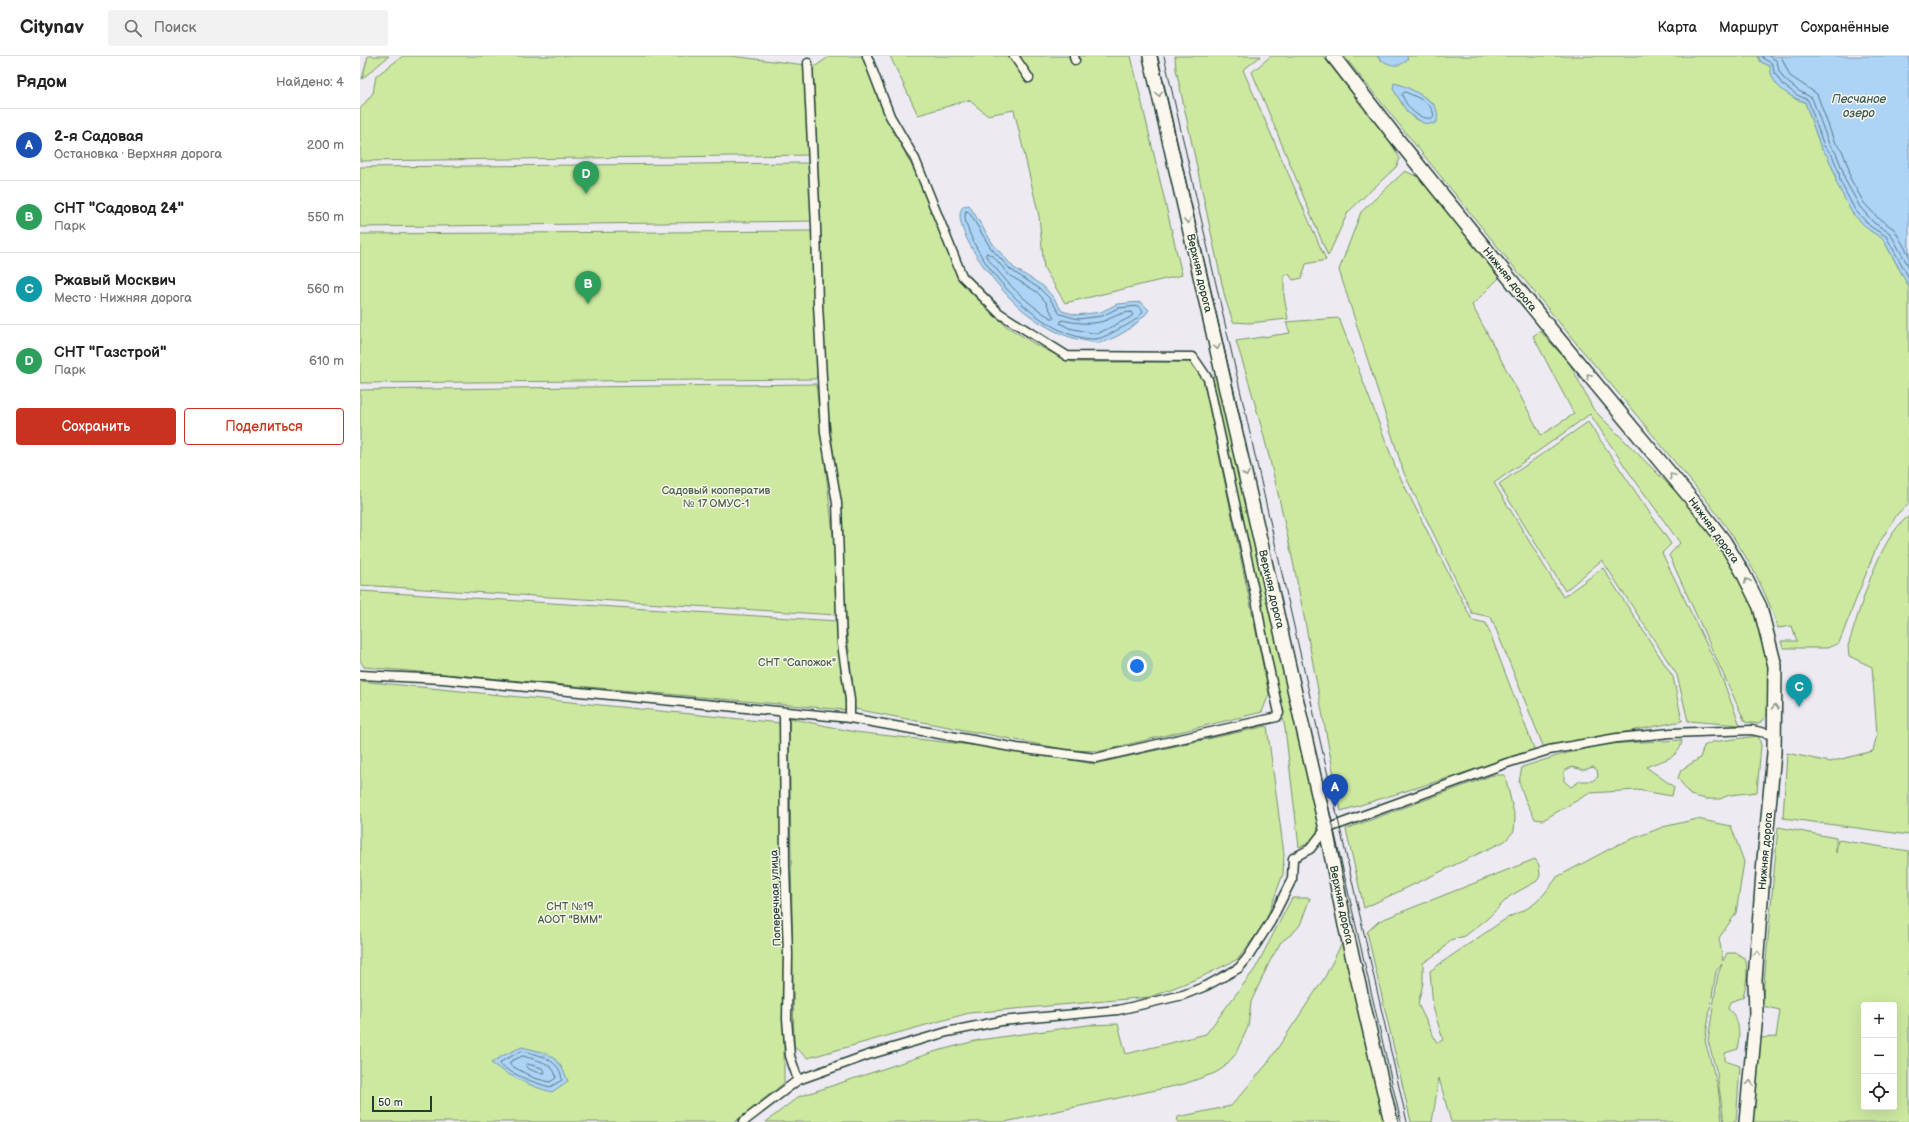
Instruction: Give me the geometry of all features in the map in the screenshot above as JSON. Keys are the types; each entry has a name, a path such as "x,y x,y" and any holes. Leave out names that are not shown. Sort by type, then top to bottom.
{"main road":[{"name":"Верхняя дорога","path":"1150,56 1326,829 1345,926 1391,1122"},
{"name":"Нижняя дорога","path":"1333,56 1394,135 1557,337 1698,507 1724,541 1742,571 1760,607 1775,666 1774,753 1764,860 1756,972 1756,1015 1746,1122"}],"street":[{"path":"360,674 711,704 784,713 850,718 1017,748 1096,758 1278,717 1208,379 1193,357 1067,356 999,313 962,276 915,159 890,116 868,56"},
{"path":"1014,56 1029,78"},
{"path":"808,63 825,433 837,502 842,644 850,700 850,718"},
{"name":"Поперечная улица","path":"784,713 785,866 788,954 787,1019 790,1056 798,1080"},
{"path":"743,1122 798,1080 868,1055 946,1032 1001,1021 1118,1010 1183,995 1206,986 1239,968 1248,957 1271,921 1292,879 1292,858 1310,849 1326,829 1507,763 1549,750 1617,738 1672,733 1752,730 1774,734"}],"green space":[{"path":"368,56 389,56 362,79"},
{"path":"403,56 730,56 806,65 810,155 360,161 360,109 373,93 376,76"},
{"path":"830,56 864,56 879,102 915,172 960,281 1006,326 1038,346 1072,362 1189,362 1203,377 1269,694 1262,712 1101,751 1068,750 855,709 846,622 841,512 824,380 821,237 813,68"},
{"path":"890,56 1131,56 1182,275 1065,303 1044,268 1039,216 1014,110 987,115 969,100 918,115"},
{"path":"1175,56 1261,56 1243,70 1326,260 1306,264 1302,278 1293,280 1289,274 1284,276 1284,296 1288,319 1249,323 1233,322 1225,298 1176,69"},
{"path":"1271,56 1323,56 1389,139 1400,159 1396,167 1348,212 1328,256 1252,72"},
{"path":"1344,56 1377,56 1380,60 1407,58 1406,56 1758,56 1761,62 1770,66 1795,99 1805,102 1821,148 1828,157 1835,174 1836,182 1869,230 1883,239 1909,287 1909,504 1898,513 1876,548 1839,643 1827,648 1783,648 1781,641 1797,641 1792,626 1778,628 1758,579 1746,557 1718,515 1521,276","holes":["1398,84 1434,104 1427,123 1415,118 1407,110 1393,89"]},
{"path":"810,163 813,221 360,227 360,167"},
{"path":"1405,171 1422,179 1499,278 1472,305 1541,435 1574,414 1533,336 1540,331 1570,364 1593,409 1694,510 1719,544 1737,573 1754,609 1769,666 1768,713 1759,724 1745,722 1669,555 1680,543 1626,468 1590,414 1494,483 1563,597 1603,568 1673,677 1682,721 1544,748 1491,617 1472,613 1404,473 1339,270 1361,212"},
{"path":"813,231 819,373 815,379 360,383 360,234"},
{"path":"1339,318 1397,471 1472,620 1486,623 1535,751 1341,811 1296,574 1269,457 1254,399 1236,341 1290,333 1286,322"},
{"path":"1219,375 1319,824 1317,832 1312,839 1299,847 1285,728 1211,377"},
{"name":"Садовый кооператив № 17 ОМУС-1","path":"816,384 834,543 836,615 360,585 360,390"},
{"path":"1588,422 1671,544 1662,553 1718,668 1740,725 1688,721 1677,675 1602,560 1565,591 1499,484"},
{"path":"1909,516 1909,835 1783,818 1787,753 1830,762 1873,751 1877,734 1872,667 1849,656 1848,646 1864,595 1879,557 1898,526"},
{"name":"СНТ \"Сапожок\"","path":"360,591 837,621 846,710 364,667 360,660"},
{"name":"СНТ №19 АООТ \"ВММ\"","path":"360,681 780,723 784,959 784,1083 735,1122 360,1122"},
{"path":"789,718 855,732 1015,750 1094,764 1267,726 1284,854 1283,874 1265,923 1238,959 1199,978 1150,997 969,1013 808,1058 794,1047"},
{"path":"1758,736 1761,745 1757,792 1729,795 1720,799 1706,799 1690,795 1678,778 1681,770 1700,758 1704,746 1712,742"},
{"path":"1682,740 1678,752 1646,767 1674,787 1672,796 1637,790 1590,793 1543,820 1535,819 1525,799 1519,782 1522,767 1560,755 1605,744","holes":["1572,767 1583,770 1593,767 1597,770 1598,777 1592,781 1580,781 1571,787 1564,781 1564,771"]},
{"path":"1493,775 1505,775 1515,818 1514,831 1505,841 1364,908 1346,829"},
{"path":"1697,819 1731,826 1744,862 1736,913 1719,938 1723,961 1727,953 1736,953 1745,958 1747,968 1743,997 1730,1002 1728,1009 1735,1017 1739,1032 1738,1049 1725,1053 1725,1061 1740,1066 1736,1122 1724,1122 1717,1073 1708,1041 1718,974 1722,964 1716,971 1705,1041 1718,1087 1722,1122 1451,1122 1439,1078 1432,1122 1411,1122 1367,932 1379,921 1535,859 1539,865 1540,876 1537,881 1510,896 1487,919 1465,936 1450,940 1441,951 1423,963 1423,983 1418,1004 1437,1043 1443,1040 1433,1007 1430,971 1504,920 1532,905 1544,894 1557,877 1619,844 1663,827"},
{"path":"1778,827 1836,838 1836,853 1838,840 1909,851 1909,1122 1753,1122 1759,1038 1776,1037 1780,1010 1762,1006"},
{"path":"1292,898 1310,898 1300,925 1293,933 1281,942 1270,961 1251,1002 1248,1027 1235,1055 1223,1068 1215,1073 1184,1084 1005,1122 766,1122 798,1097 937,1051 979,1040 1088,1025 1118,1024 1126,1054 1206,1034 1255,969"},
{"path":"1346,935 1388,1122 1177,1122 1178,1117 1231,1106 1267,1064 1325,977"}],"water":[{"path":"1377,56 1406,56 1408,58 1401,64 1392,65 1384,62"},
{"name":"Песчаное озеро","path":"1758,56 1909,56 1909,287 1883,239 1869,230 1852,213 1836,182 1835,174 1828,157 1821,148 1805,102 1793,97 1782,89 1773,79 1770,66 1761,62"},
{"path":"1394,83 1415,91 1433,104 1436,108 1438,117 1437,122 1433,124 1423,123 1407,112 1393,89"},
{"path":"969,205 993,244 1014,268 1043,286 1053,297 1062,311 1077,315 1101,312 1117,304 1141,302 1149,310 1127,331 1099,343 1071,338 1056,332 1020,308 997,284 975,254 962,226 960,214 963,206"},
{"path":"522,1047 546,1053 551,1056 560,1065 568,1081 552,1092 520,1080 491,1063"}],"tram line":[{"path":"1157,56 1242,426"},
{"path":"1164,56 1407,1122"},
{"path":"1325,791 1401,1122"}],"place":[{"name":"СНТ \"Газстрой\"","path":"586,194"},
{"name":"СНТ \"Садовод 24\"","path":"588,304"},
{"name":"Ржавый Москвич","path":"1799,707"},
{"name":"2-я Садовая","path":"1335,807"}]}
